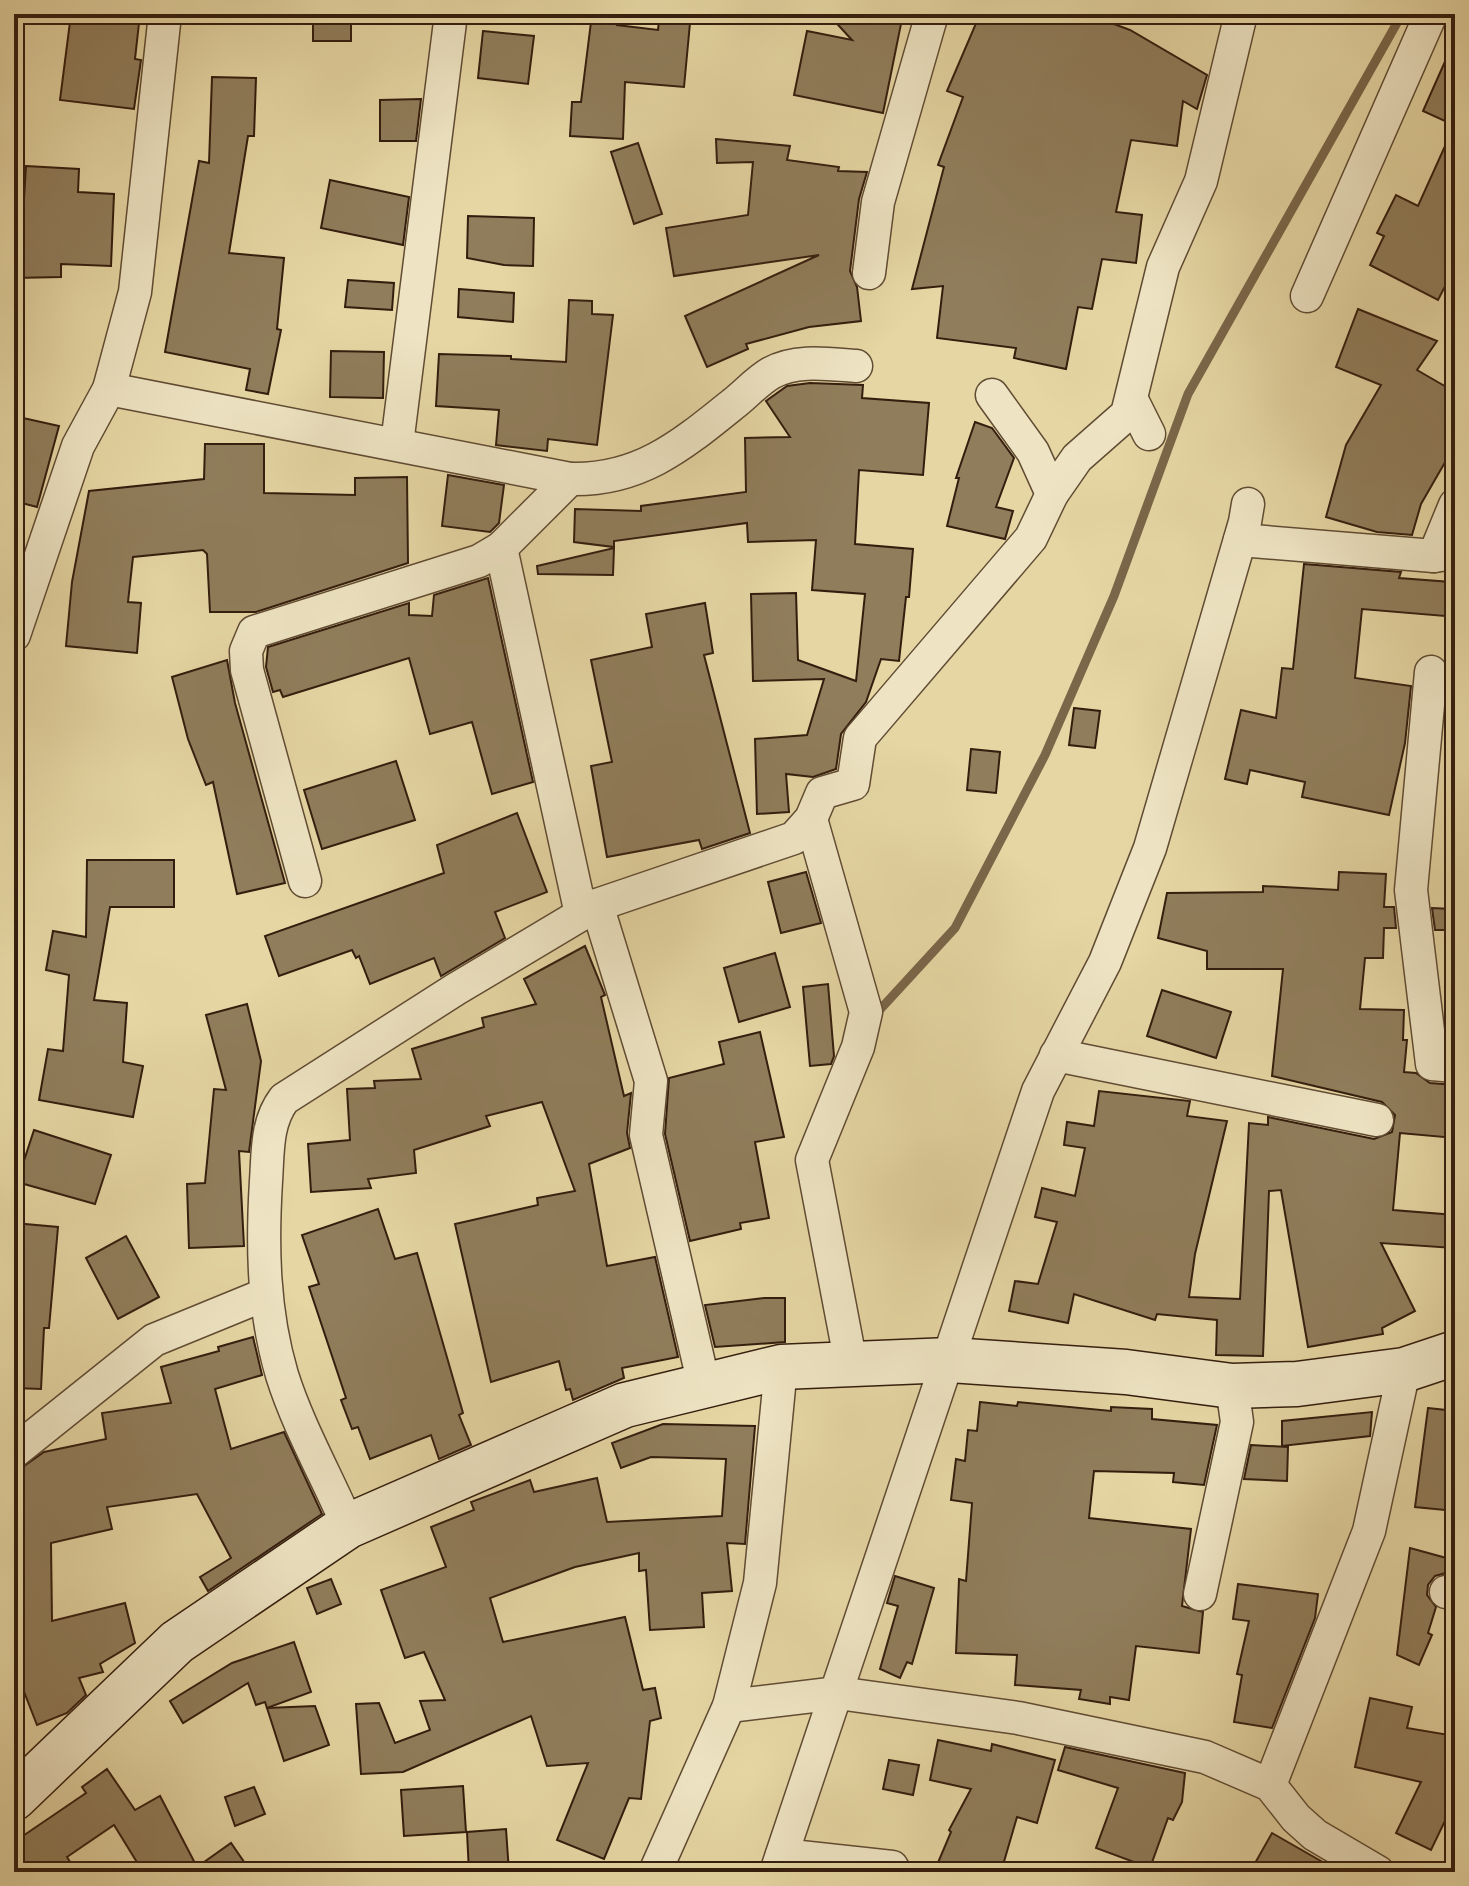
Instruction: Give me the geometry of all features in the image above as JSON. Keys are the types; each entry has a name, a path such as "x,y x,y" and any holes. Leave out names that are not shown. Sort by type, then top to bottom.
{"street":[{"path":"14,635 78,446 109,389 135,292 165,14"},
{"path":"397,444 451,14"},
{"path":"869,273 878,202 932,14"},
{"path":"348,1526 282,1377 264,1295 264,1213 270,1125 284,1099 589,910 794,838 811,819 822,793 853,784 860,738 1031,538 1052,494 1077,458 1127,414 1133,402 1163,267 1201,181 1241,14"},
{"path":"1307,296 1431,14"},
{"path":"109,389 570,479 620,476 649,464 710,423 771,373 816,363 856,366"},
{"path":"992,395 1033,452 1052,494"},
{"path":"1133,402 1149,434"},
{"path":"305,881 247,670 246,651 254,632 467,566 501,548 570,479"},
{"path":"895,1872 892,1867 779,1863 1038,1091 1105,962 1150,848 1248,504"},
{"path":"1240,540 1444,555 1455,505"},
{"path":"501,548 589,910 651,1081 646,1135 704,1385"},
{"path":"1431,672 1411,890 1432,1064 1455,1066"},
{"path":"811,819 866,1012 858,1047 812,1160 851,1364"},
{"path":"1056,1055 1377,1120"},
{"path":"14,1452 154,1340 264,1295"},
{"path":"14,1798 177,1642 348,1526 625,1405 781,1367 950,1360 1126,1372 1232,1386 1297,1384 1404,1370 1455,1353"},
{"path":"655,1872 729,1706 760,1583 781,1367"},
{"path":"1270,1785 1369,1531 1404,1370"},
{"path":"1200,1594 1237,1422 1232,1386"},
{"path":"729,1706 838,1693 1018,1718 1189,1753 1270,1785 1296,1818 1315,1835 1378,1872"}],"building":[{"path":"71,14 140,14 135,59 141,60 134,109 60,100"},
{"path":"313,14 351,14 351,41 313,41"},
{"path":"592,14 616,14 617,25 658,30 659,20 690,23 684,87 625,82 623,139 570,136 572,102 581,102"},
{"path":"828,14 903,14 883,113 794,95 807,31 852,40"},
{"path":"980,14 1087,14 1130,30 1207,75 1197,109 1183,101 1177,146 1131,140 1116,212 1142,215 1136,263 1102,259 1092,309 1078,307 1066,369 1014,358 1016,348 937,338 943,286 912,289 944,167 938,165 963,97 947,91"},
{"path":"483,31 534,36 528,84 478,78"},
{"path":"1455,39 1455,103 1447,122 1423,111"},
{"path":"212,77 256,78 254,136 248,136 229,253 284,258 277,329 281,330 268,394 246,390 250,369 165,352 199,161 209,163"},
{"path":"421,99 416,141 380,141 380,100"},
{"path":"1455,124 1455,267 1438,300 1370,265 1384,236 1377,233 1396,195 1418,206"},
{"path":"716,139 790,146 787,160 839,167 838,171 867,172 859,199 850,271 857,287 861,321 809,327 746,344 748,349 707,367 685,316 819,255 674,276 666,228 748,215 753,162 717,163"},
{"path":"638,143 662,214 634,224 611,152"},
{"path":"26,166 79,169 78,192 114,194 111,266 61,264 61,277 14,278 14,248 21,248"},
{"path":"330,180 409,197 403,245 321,228"},
{"path":"468,216 534,218 533,266 504,265 467,258"},
{"path":"348,280 394,283 392,310 345,307"},
{"path":"459,289 514,293 513,322 458,317"},
{"path":"569,300 592,301 592,314 613,315 597,445 548,439 547,451 496,445 499,410 436,406 439,354 511,356 511,359 566,362"},
{"path":"1358,309 1437,341 1417,370 1455,392 1455,445 1421,504 1412,535 1377,532 1326,517 1346,445 1381,385 1336,367"},
{"path":"331,351 384,352 383,398 330,397"},
{"path":"810,383 863,385 862,398 929,403 923,475 859,470 855,544 913,549 909,597 906,597 899,661 881,659 866,702 841,734 836,769 813,777 786,774 789,812 757,814 755,739 807,735 824,679 753,681 751,594 796,593 798,660 856,681 865,594 812,590 816,540 748,542 747,523 614,541 614,547 574,542 575,509 641,511 641,506 746,492 745,438 790,437 766,401 787,386"},
{"path":"14,416 59,426 37,507 14,501"},
{"path":"975,422 992,428 1014,458 996,507 1013,511 1005,539 947,526 959,478 956,478"},
{"path":"205,444 264,444 264,493 355,495 355,478 407,477 408,563 256,612 210,612 207,554 203,550 133,557 128,602 141,603 137,653 66,646 72,582 89,491 204,479"},
{"path":"448,475 504,485 499,523 490,532 442,526"},
{"path":"614,548 613,575 538,574 537,566"},
{"path":"1304,564 1401,572 1399,578 1451,582 1445,616 1362,609 1355,678 1411,686 1405,743 1389,815 1302,797 1305,782 1250,770 1247,784 1225,779 1241,710 1276,718 1282,668 1293,669"},
{"path":"488,578 533,782 492,794 472,722 430,734 409,658 283,697 280,690 273,692 266,667 268,647 409,603 409,615 432,616 434,595"},
{"path":"705,603 713,653 704,655 750,833 702,849 699,840 607,857 591,766 612,762 591,660 652,647 646,614"},
{"path":"227,660 235,703 285,883 237,894 213,782 206,785 188,739 172,677"},
{"path":"1074,708 1100,711 1095,748 1069,745"},
{"path":"971,749 1000,752 996,793 967,790"},
{"path":"396,761 415,820 322,849 304,790"},
{"path":"517,813 547,892 495,912 505,938 441,976 434,958 370,984 359,956 356,958 352,950 279,976 265,936 444,873 437,845"},
{"path":"87,860 174,860 174,907 110,907 94,1000 127,1003 123,1062 143,1066 133,1117 39,1100 48,1049 63,1051 69,975 46,970 53,931 86,937"},
{"path":"806,872 821,923 781,933 768,882"},
{"path":"1339,872 1386,874 1384,907 1394,907 1396,928 1384,928 1383,958 1365,958 1360,1009 1404,1010 1403,1040 1407,1040 1404,1072 1416,1073 1430,1083 1455,1085 1455,1138 1400,1133 1393,1210 1455,1215 1454,1248 1381,1243 1415,1311 1382,1328 1383,1334 1308,1347 1281,1190 1269,1191 1263,1356 1216,1355 1217,1320 1157,1314 1155,1320 1074,1294 1068,1323 1009,1311 1015,1281 1038,1284 1057,1222 1035,1217 1042,1188 1075,1196 1085,1148 1064,1145 1067,1122 1094,1126 1099,1091 1190,1101 1187,1116 1227,1121 1195,1254 1189,1297 1240,1299 1249,1123 1268,1125 1268,1117 1374,1139 1392,1132 1395,1115 1382,1102 1272,1076 1283,969 1207,969 1207,951 1158,938 1167,893 1263,892 1263,886 1338,890"},
{"path":"1432,908 1452,909 1451,930 1435,930"},
{"path":"585,946 605,995 601,997 624,1096 631,1093 627,1133 630,1148 589,1164 607,1266 655,1257 678,1357 622,1368 624,1378 573,1400 570,1389 566,1390 559,1361 491,1382 455,1224 538,1205 537,1198 575,1191 542,1102 486,1116 490,1126 414,1150 416,1173 368,1179 371,1188 311,1192 308,1144 350,1140 347,1089 375,1088 374,1081 421,1079 412,1049 484,1027 482,1018 536,1004 524,979"},
{"path":"775,953 790,1007 739,1022 724,968"},
{"path":"828,984 834,1056 831,1064 810,1066 803,987"},
{"path":"1162,990 1231,1012 1216,1058 1147,1036"},
{"path":"247,1004 261,1061 249,1152 239,1151 244,1246 189,1248 187,1184 205,1183 214,1089 226,1090 206,1015"},
{"path":"760,1032 784,1137 755,1142 769,1218 740,1223 741,1229 690,1241 665,1134 669,1078 724,1064 719,1042"},
{"path":"34,1130 111,1155 95,1204 17,1182"},
{"path":"378,1209 395,1259 417,1253 463,1413 459,1415 471,1445 439,1459 431,1435 370,1459 358,1427 352,1429 341,1400 346,1398 309,1287 319,1284 302,1235"},
{"path":"14,1223 58,1227 49,1328 44,1328 41,1389 14,1388"},
{"path":"126,1236 159,1297 118,1319 86,1258"},
{"path":"785,1298 785,1342 715,1347 705,1305"},
{"path":"253,1337 262,1375 215,1389 231,1449 284,1432 322,1514 208,1591 200,1577 231,1558 197,1494 107,1507 112,1529 51,1543 52,1621 125,1603 135,1643 100,1664 103,1672 79,1678 86,1695 67,1713 37,1725 14,1666 17,1471 44,1452 106,1439 102,1413 171,1403 161,1367 219,1351 218,1347"},
{"path":"980,1402 1017,1406 1018,1402 1111,1411 1111,1407 1152,1409 1152,1419 1217,1425 1204,1485 1173,1482 1174,1473 1094,1471 1089,1518 1191,1529 1182,1606 1203,1612 1199,1653 1136,1646 1129,1700 1110,1697 1110,1704 1079,1699 1081,1690 1015,1685 1017,1655 956,1653 959,1579 966,1581 972,1503 951,1500 956,1459 965,1461 968,1430 977,1431"},
{"path":"1428,1408 1455,1411 1455,1511 1415,1507"},
{"path":"1372,1412 1370,1436 1282,1446 1282,1421"},
{"path":"663,1424 755,1426 745,1544 727,1543 732,1591 702,1593 704,1627 650,1630 646,1570 639,1571 639,1553 575,1567 490,1598 503,1642 625,1617 643,1690 655,1688 661,1718 650,1721 641,1799 629,1798 604,1859 557,1840 588,1763 547,1766 531,1716 403,1772 361,1774 356,1704 379,1703 395,1743 430,1730 420,1701 445,1700 424,1652 405,1658 381,1590 446,1567 431,1527 474,1510 471,1502 530,1480 534,1492 597,1478 607,1522 722,1516 726,1459 651,1457 621,1468 612,1443"},
{"path":"1251,1445 1288,1447 1287,1481 1244,1479"},
{"path":"1410,1548 1450,1559 1446,1573 1435,1576 1428,1585 1427,1595 1436,1607 1428,1633 1432,1635 1419,1665 1397,1655"},
{"path":"895,1576 934,1588 912,1664 907,1662 900,1678 880,1669 898,1606 887,1603"},
{"path":"331,1579 341,1604 317,1614 307,1588"},
{"path":"1238,1584 1318,1594 1315,1618 1272,1728 1234,1722 1242,1675 1237,1674 1249,1621 1233,1619"},
{"path":"294,1642 311,1692 267,1708 265,1702 256,1705 248,1683 183,1723 170,1701 232,1663"},
{"path":"1370,1698 1412,1707 1407,1728 1455,1736 1455,1800 1431,1850 1396,1833 1421,1782 1355,1767"},
{"path":"315,1706 329,1745 284,1761 267,1708"},
{"path":"938,1740 991,1751 992,1744 1055,1760 1037,1823 1017,1817 1001,1872 934,1872 951,1832 949,1830 971,1789 930,1780"},
{"path":"1065,1747 1185,1773 1182,1802 1173,1820 1168,1818 1150,1868 1096,1848 1118,1788 1058,1770"},
{"path":"889,1760 919,1765 913,1795 883,1789"},
{"path":"107,1769 135,1810 160,1796 197,1867 231,1843 251,1872 143,1872 114,1825 67,1857 72,1865 60,1872 29,1872 14,1842 86,1793 82,1787"},
{"path":"463,1786 466,1832 404,1836 401,1790"},
{"path":"254,1787 265,1814 235,1826 225,1797"},
{"path":"506,1829 509,1872 469,1872 467,1832"},
{"path":"1272,1833 1340,1872 1250,1872"}],"waterway":[{"path":"875,1015 955,928 1045,755 1114,596 1188,394 1402,14"}]}
